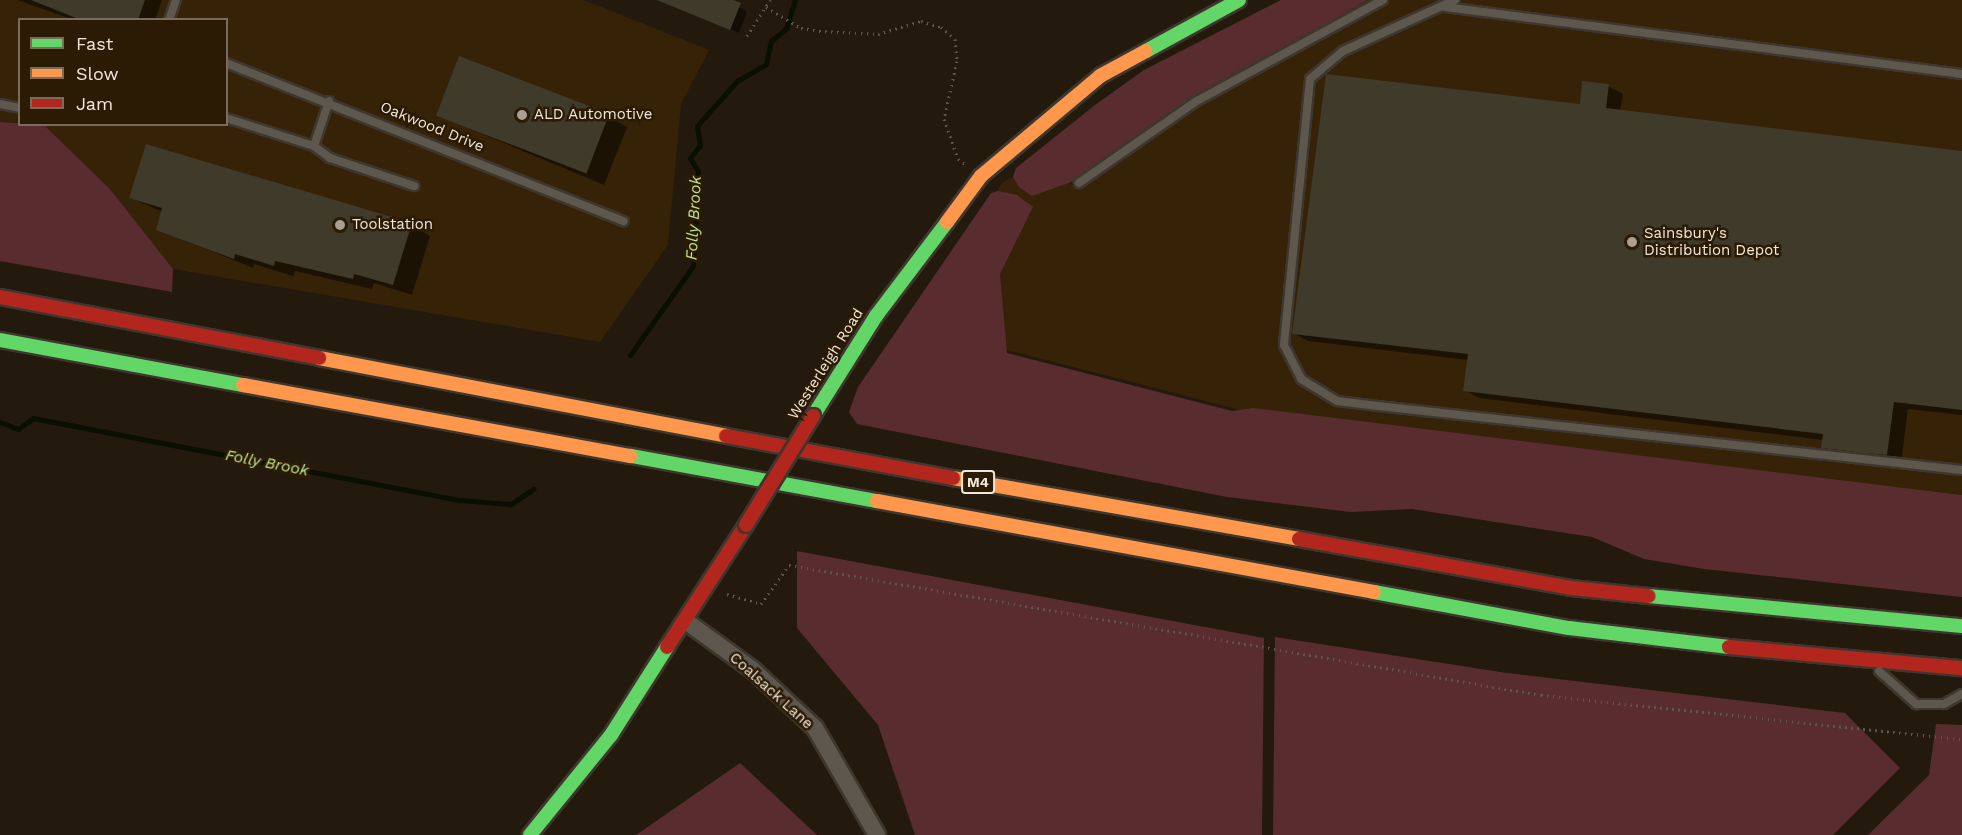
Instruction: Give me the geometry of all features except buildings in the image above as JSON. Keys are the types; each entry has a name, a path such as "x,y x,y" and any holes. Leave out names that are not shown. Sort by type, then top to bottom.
{"main road":[{"name":"Westerleigh Road","path":"530,835 611,735 687,622 876,316 981,176 1100,76 1239,0"},
{"name":"M4","path":"0,297 809,452 1571,588 1962,626"},
{"path":"0,340 1569,628 1869,662 1962,668"}],"street":[{"name":"Coalsack Lane","path":"687,622 752,669 815,728 877,835"}],"lane":[{"path":"170,18 176,0"},
{"path":"1079,183 1187,107 1383,0"},
{"path":"1455,0 1445,7 1343,51 1310,79 1284,345 1290,363 1314,391 1337,401 1378,406 1962,470"},
{"path":"1445,7 1962,74"},
{"name":"Oakwood Drive","path":"228,64 329,101 624,221"},
{"path":"314,146 329,101"},
{"path":"0,104 18,108"},
{"path":"228,119 314,146 330,158 414,186"},
{"path":"1869,662 1916,704 1944,704 1962,694"}],"path":[{"path":"747,36 770,0"},
{"path":"766,7 799,27 878,34 921,21 941,27 955,39 957,61 944,119 958,159 981,176"},
{"path":"708,588 761,604 789,565 1541,695 1962,739"}],"shaded area":[{"path":"0,0 584,0 709,50 681,104 668,245 600,342 173,269 110,189 45,126 228,126 228,18 18,18 18,123 0,122"},
{"path":"1281,0 1367,0 1171,114 1069,183 1032,196 1019,187 1013,177 1016,168 1095,105 1144,70"},
{"path":"1307,0 1962,0 1962,495 1248,412 922,328 1002,183"},
{"path":"0,122 18,123 18,126 45,126 110,189 173,269 172,292 0,261"},
{"path":"998,191 1017,195 1033,207 1000,274 1007,353 1232,411 1253,408 1962,495 1962,597 1704,569 1644,559 1592,537 1412,509 1351,512 1227,497 857,424 849,412 858,387 991,193"},
{"path":"797,551 1264,638 1262,835 915,835 878,725 797,628"},
{"path":"1275,637 1507,673 1845,713 1900,768 1833,835 1273,835"},
{"path":"1936,724 1962,725 1962,835 1868,835 1929,775"},
{"path":"740,763 817,835 636,835"}],"waterway":[{"name":"Folly Brook","path":"630,355 693,266 698,171 690,158 700,145 697,126 737,81 766,64 771,41 786,29 795,0"},
{"name":"Folly Brook","path":"0,422 18,429 33,418 460,500 511,504 533,489"}],"traffic: fast":[{"path":"1146,51 1239,0"},
{"path":"813,416 876,316 947,222"},
{"path":"0,340 243,385"},
{"path":"631,456 877,501"},
{"path":"1374,592 1569,628 1729,647"},
{"path":"1649,596 1962,626"},
{"path":"530,835 611,735 667,647"}],"traffic: slow":[{"path":"947,222 981,176 1100,76 1146,51"},
{"path":"319,358 726,436"},
{"path":"243,385 631,456"},
{"path":"953,478 1299,539"},
{"path":"877,501 1374,592"}],"traffic: jam":[{"path":"0,297 319,358"},
{"path":"746,525 813,416"},
{"path":"726,436 953,478"},
{"path":"667,647 746,525"},
{"path":"1299,539 1571,588 1649,596"},
{"path":"1729,647 1962,668"}],"place":[{"name":"ALD Automotive","path":"522,115"},
{"name":"Toolstation","path":"340,225"},
{"name":"Sainsbury's Distribution Depot","path":"1632,242"}]}
